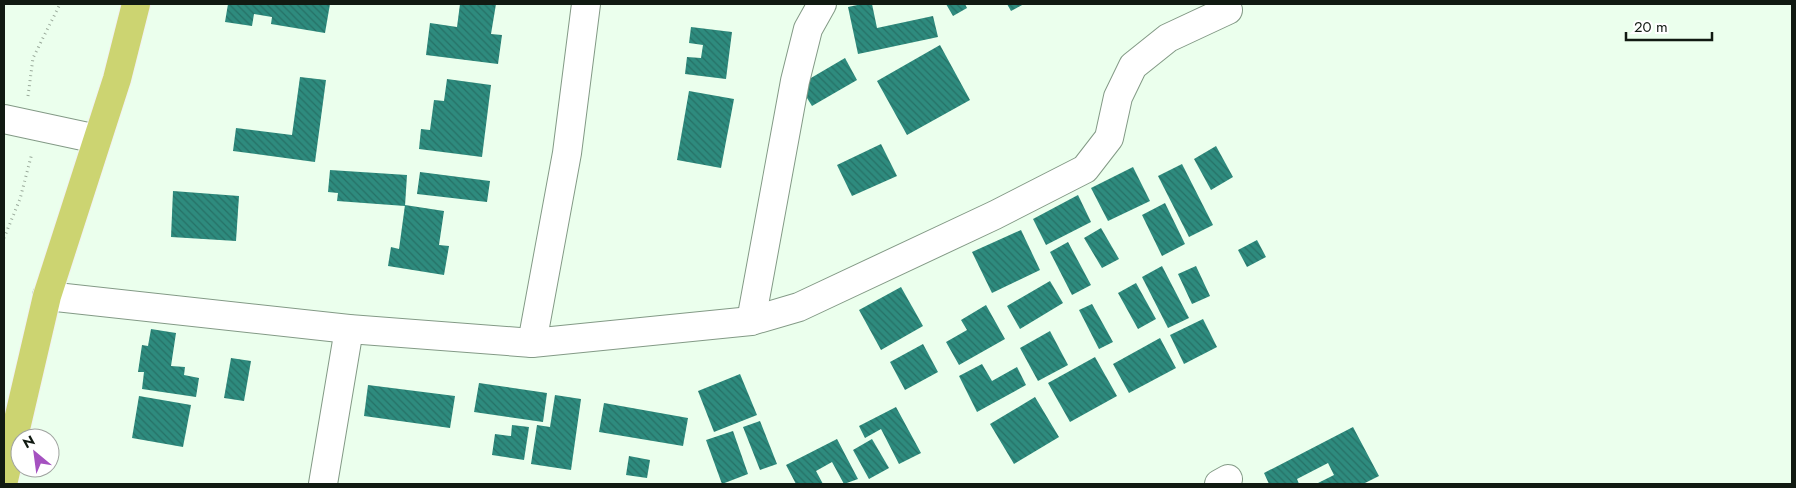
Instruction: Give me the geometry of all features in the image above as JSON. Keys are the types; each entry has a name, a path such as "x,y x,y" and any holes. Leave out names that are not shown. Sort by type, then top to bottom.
{"main road":[{"path":"4,480 47,296 117,80 136,4"}],"street":[{"path":"532,343 567,153 586,4"},
{"path":"751,321 795,81 808,29 822,4"},
{"path":"47,296 349,329 532,343 751,321 798,307 995,215 1084,169 1109,138 1118,97 1133,66 1168,38 1228,10"},
{"path":"22,123 97,139"},
{"path":"323,484 349,329"}],"path":[{"path":"4,238 20,199 22,123 34,58 60,4"}],"building":[{"path":"228,4 330,4 325,33 271,24 272,17 254,14 252,26 225,22"},
{"path":"460,4 496,4 491,34 502,35 498,64 426,55 430,23 457,27"},
{"path":"872,4 877,28 933,16 938,37 858,54 848,7"},
{"path":"946,4 965,4 967,8 953,16"},
{"path":"1007,4 1024,4 1011,11"},
{"path":"691,27 732,32 726,79 685,74 687,57 701,58 703,45 689,43"},
{"path":"940,45 970,100 907,135 877,81"},
{"path":"845,58 857,80 812,106 799,85"},
{"path":"300,77 326,80 315,162 233,151 236,128 292,135"},
{"path":"447,79 491,85 482,157 419,149 421,129 430,130 434,100 444,101"},
{"path":"689,91 734,99 721,168 677,160"},
{"path":"881,144 897,176 852,196 837,165"},
{"path":"1216,146 1233,177 1211,190 1194,159"},
{"path":"1182,164 1213,225 1189,237 1158,176"},
{"path":"1133,167 1150,201 1108,221 1091,188"},
{"path":"330,170 407,175 405,206 337,201 338,193 328,192"},
{"path":"420,172 490,181 487,202 417,194"},
{"path":"173,191 239,196 236,241 171,237"},
{"path":"1078,195 1091,222 1046,245 1033,219"},
{"path":"1165,203 1185,244 1162,256 1142,215"},
{"path":"405,205 444,211 439,245 449,246 444,275 388,266 391,247 399,249"},
{"path":"1101,228 1119,259 1102,268 1084,238"},
{"path":"1021,230 1040,270 992,293 972,252"},
{"path":"1257,240 1266,257 1247,267 1238,250"},
{"path":"1068,242 1091,285 1072,295 1050,252"},
{"path":"1162,266 1189,318 1168,328 1142,277"},
{"path":"1196,266 1210,296 1192,304 1178,274"},
{"path":"1050,281 1063,303 1020,329 1007,306"},
{"path":"1136,283 1156,319 1138,329 1118,293"},
{"path":"901,287 923,326 881,350 859,310"},
{"path":"1092,304 1113,342 1099,349 1079,310"},
{"path":"986,305 1005,339 959,365 946,342 967,330 961,320"},
{"path":"1203,319 1217,347 1184,364 1170,335"},
{"path":"151,329 176,333 171,366 185,367 184,375 199,378 196,397 142,389 144,372 138,372 142,345 148,346"},
{"path":"1050,331 1068,365 1038,381 1020,348"},
{"path":"1160,338 1176,368 1129,393 1113,364"},
{"path":"923,344 938,372 905,390 890,362"},
{"path":"1095,357 1117,396 1070,422 1048,383"},
{"path":"231,358 251,361 244,401 224,398"},
{"path":"982,364 992,381 1017,367 1026,385 977,412 959,376"},
{"path":"740,374 757,415 714,432 698,391"},
{"path":"479,383 547,393 543,422 474,412"},
{"path":"368,385 455,396 450,428 364,416"},
{"path":"555,395 581,399 571,470 531,464 537,425 550,427"},
{"path":"139,396 191,405 183,447 132,438"},
{"path":"1035,397 1059,437 1014,464 990,424"},
{"path":"604,403 688,418 683,446 599,432"},
{"path":"896,407 921,453 899,464 881,429 865,438 859,426"},
{"path":"760,421 777,464 760,470 743,427"},
{"path":"512,425 529,427 524,460 492,455 495,434 511,436"},
{"path":"1353,427 1379,476 1363,484 1316,484 1334,475 1328,463 1297,479 1299,484 1269,484 1264,473"},
{"path":"733,431 748,474 722,484 706,440"},
{"path":"837,439 858,479 844,484 832,462 816,471 823,484 796,484 786,465"},
{"path":"872,439 889,468 869,479 853,450"},
{"path":"629,456 650,460 647,478 626,475"}]}
